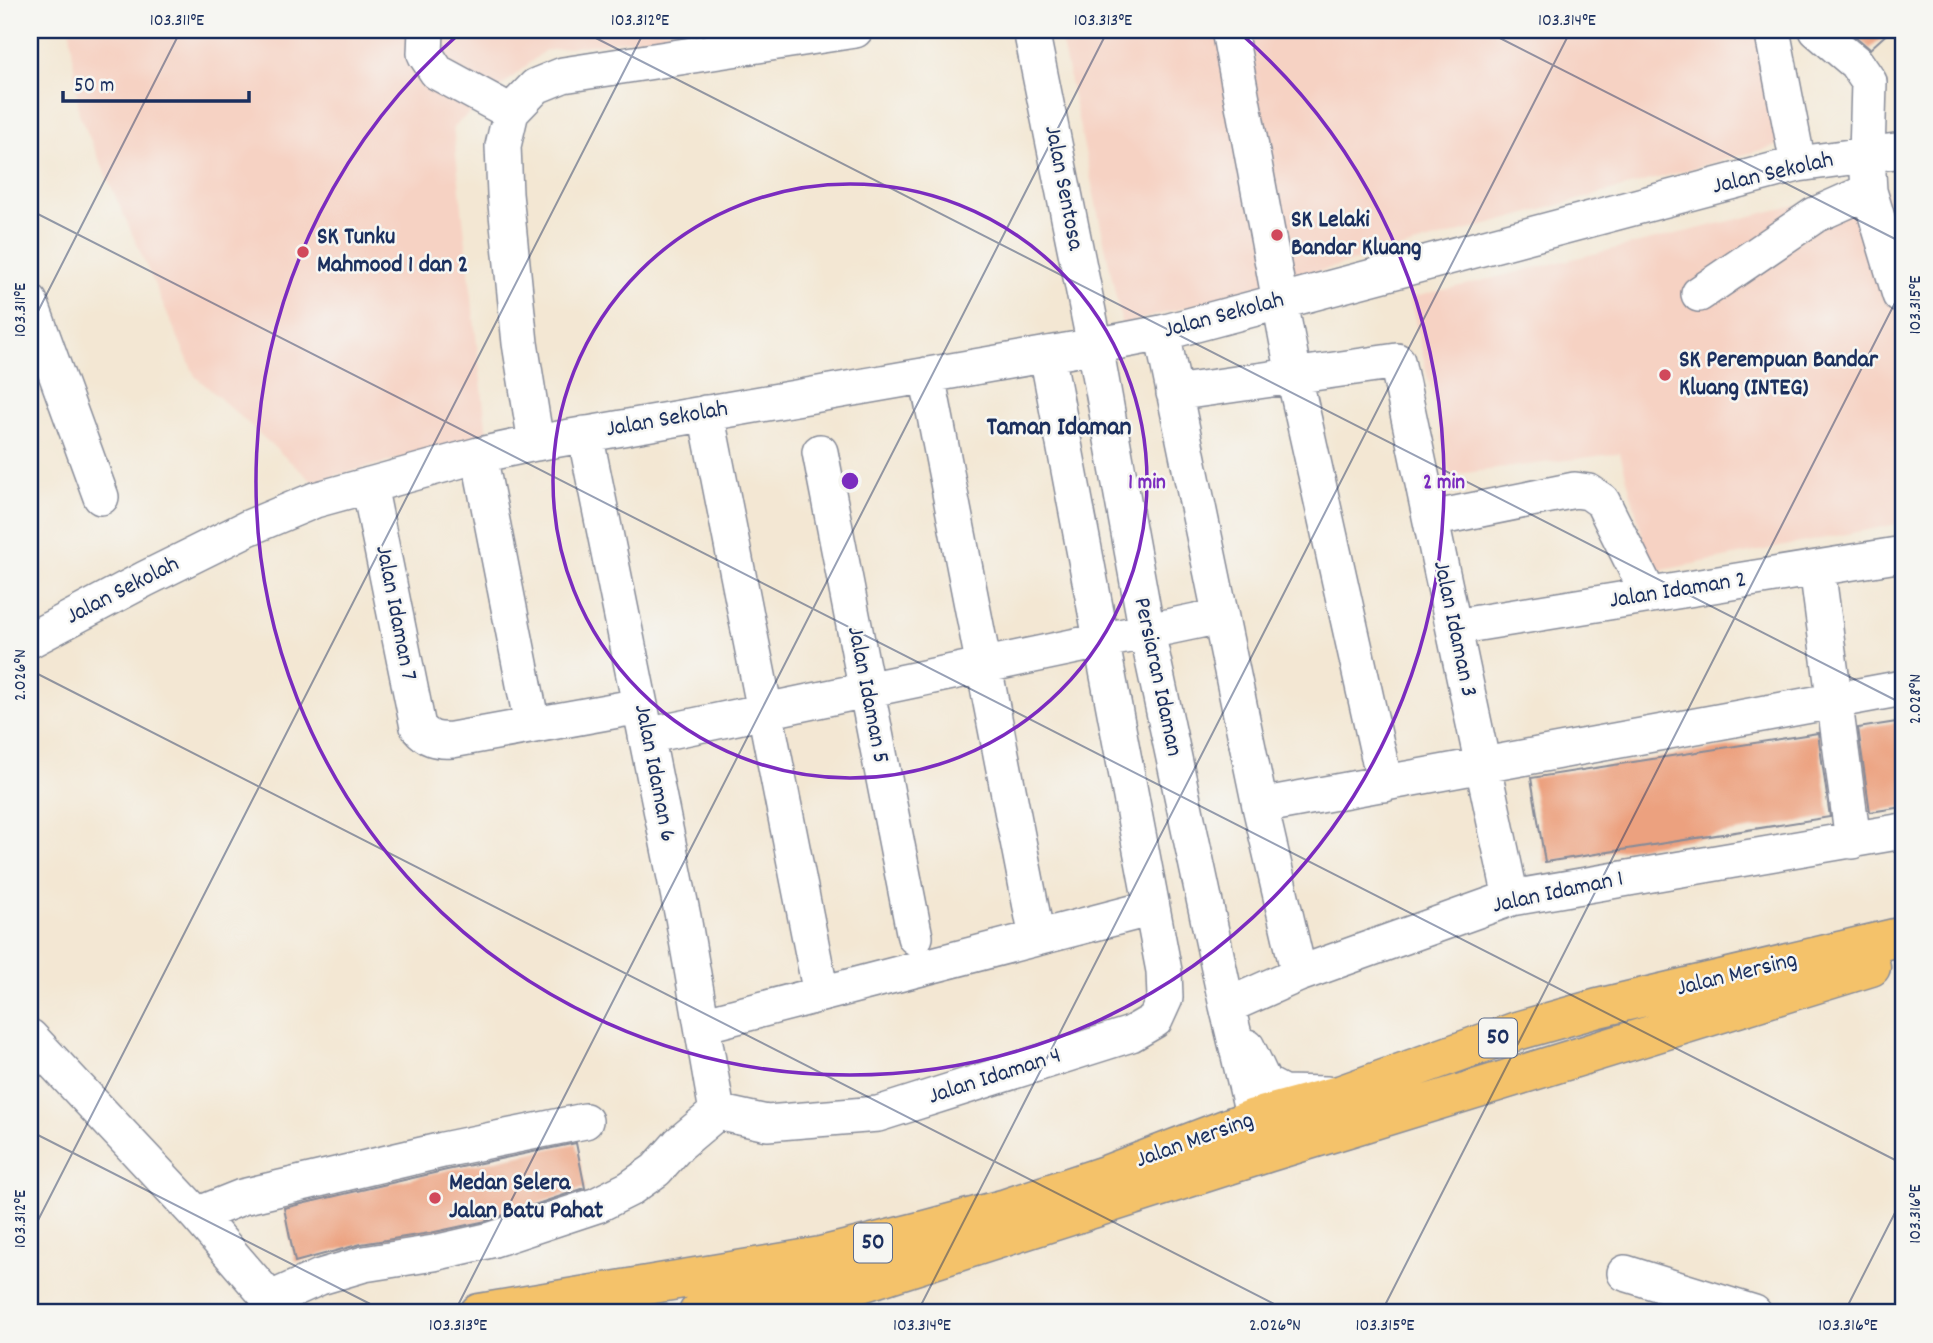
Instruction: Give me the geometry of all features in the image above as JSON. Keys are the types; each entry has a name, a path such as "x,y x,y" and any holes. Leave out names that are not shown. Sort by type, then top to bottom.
{"highway":[{"name":"Jalan Mersing","path":"479,1313 821,1256 921,1231 1006,1208 1108,1174 1254,1118 1342,1094 1506,1035 1598,1008 1903,936"},
{"path":"698,1313 782,1305 846,1288 1267,1153 1903,957"}],"street":[{"path":"426,30 425,54 437,72 511,112"},
{"path":"536,443 520,343 505,194 503,146 511,112 536,86 563,75 855,30"},
{"name":"Jalan Sentosa","path":"1031,30 1095,346"},
{"path":"1229,30 1294,376 1385,784"},
{"path":"1772,30 1798,164"},
{"path":"1817,30 1856,63 1869,82 1869,191 1900,295"},
{"name":"Jalan Sekolah","path":"30,640 248,528 315,500 479,455 1161,333 1798,164 1903,150"},
{"path":"1699,294 1815,215 1869,191"},
{"path":"30,302 101,497"},
{"path":"1161,333 1260,806 1299,974"},
{"name":"Persiaran Idaman","path":"1095,346 1147,632 1227,1006 1254,1118"},
{"name":"Jalan Idaman 4","path":"717,1112 767,1124 878,1114 1131,1034 1155,1020 1165,999 1164,971 1047,354"},
{"name":"Jalan Idaman 3","path":"1294,376 1397,361 1511,898"},
{"path":"927,375 1037,938"},
{"path":"1174,393 1294,376"},
{"path":"706,413 821,995"},
{"name":"Jalan Idaman 6","path":"585,434 680,904 717,1112"},
{"name":"Jalan Idaman 5","path":"820,452 915,937"},
{"path":"479,455 532,725 643,721 764,711 1220,616"},
{"name":"Jalan Idaman 7","path":"369,485 418,727 427,737 439,741 532,725"},
{"path":"1430,519 1575,490 1589,492 1602,501 1649,595"},
{"name":"Jalan Idaman 2","path":"1454,627 1903,554"},
{"path":"1817,568 1853,841"},
{"path":"1260,806 1903,688"},
{"name":"Jalan Idaman 1","path":"1227,1006 1299,974 1511,898 1903,831"},
{"path":"702,1025 1152,908"},
{"name":"Persiaran Idaman","path":"1227,1006 1264,1083 1283,1093 1342,1094"},
{"path":"30,1037 197,1215 276,1306 320,1277 364,1264 435,1253 491,1240 597,1205 629,1189 656,1170 679,1144 717,1112"},
{"path":"197,1215 242,1197 443,1150 585,1121"},
{"path":"1625,1273 1754,1313"}],"shaded area":[{"name":"SK Tunku Mahmood 1 dan 2","path":"70,30 709,30 544,51 453,127 487,435 313,482 195,376 79,114"},
{"name":"SK Lelaki Bandar Kluang","path":"1059,30 1758,30 1779,145 1122,325"},
{"name":"SK Perempuan Bandar Kluang (INTEG)","path":"1884,184 1903,258 1903,523 1652,572 1620,453 1450,475 1410,298"}],"building":[{"path":"1848,30 1891,30 1870,49"},
{"path":"1903,721 1903,807 1870,812 1858,728"},
{"path":"1818,733 1830,817 1545,862 1531,778"},
{"name":"Medan Selera Jalan Batu Pahat","path":"576,1143 585,1188 486,1221 361,1244 295,1262 284,1208"}],"place":[{"name":"SK Lelaki Bandar Kluang","path":"1277,235"},
{"name":"SK Tunku Mahmood 1 dan 2","path":"303,252"},
{"name":"SK Perempuan Bandar Kluang (INTEG)","path":"1665,375"},
{"name":"Medan Selera Jalan Batu Pahat","path":"435,1198"}],"district":[{"name":"Taman Idaman","path":"1059,428"}]}
